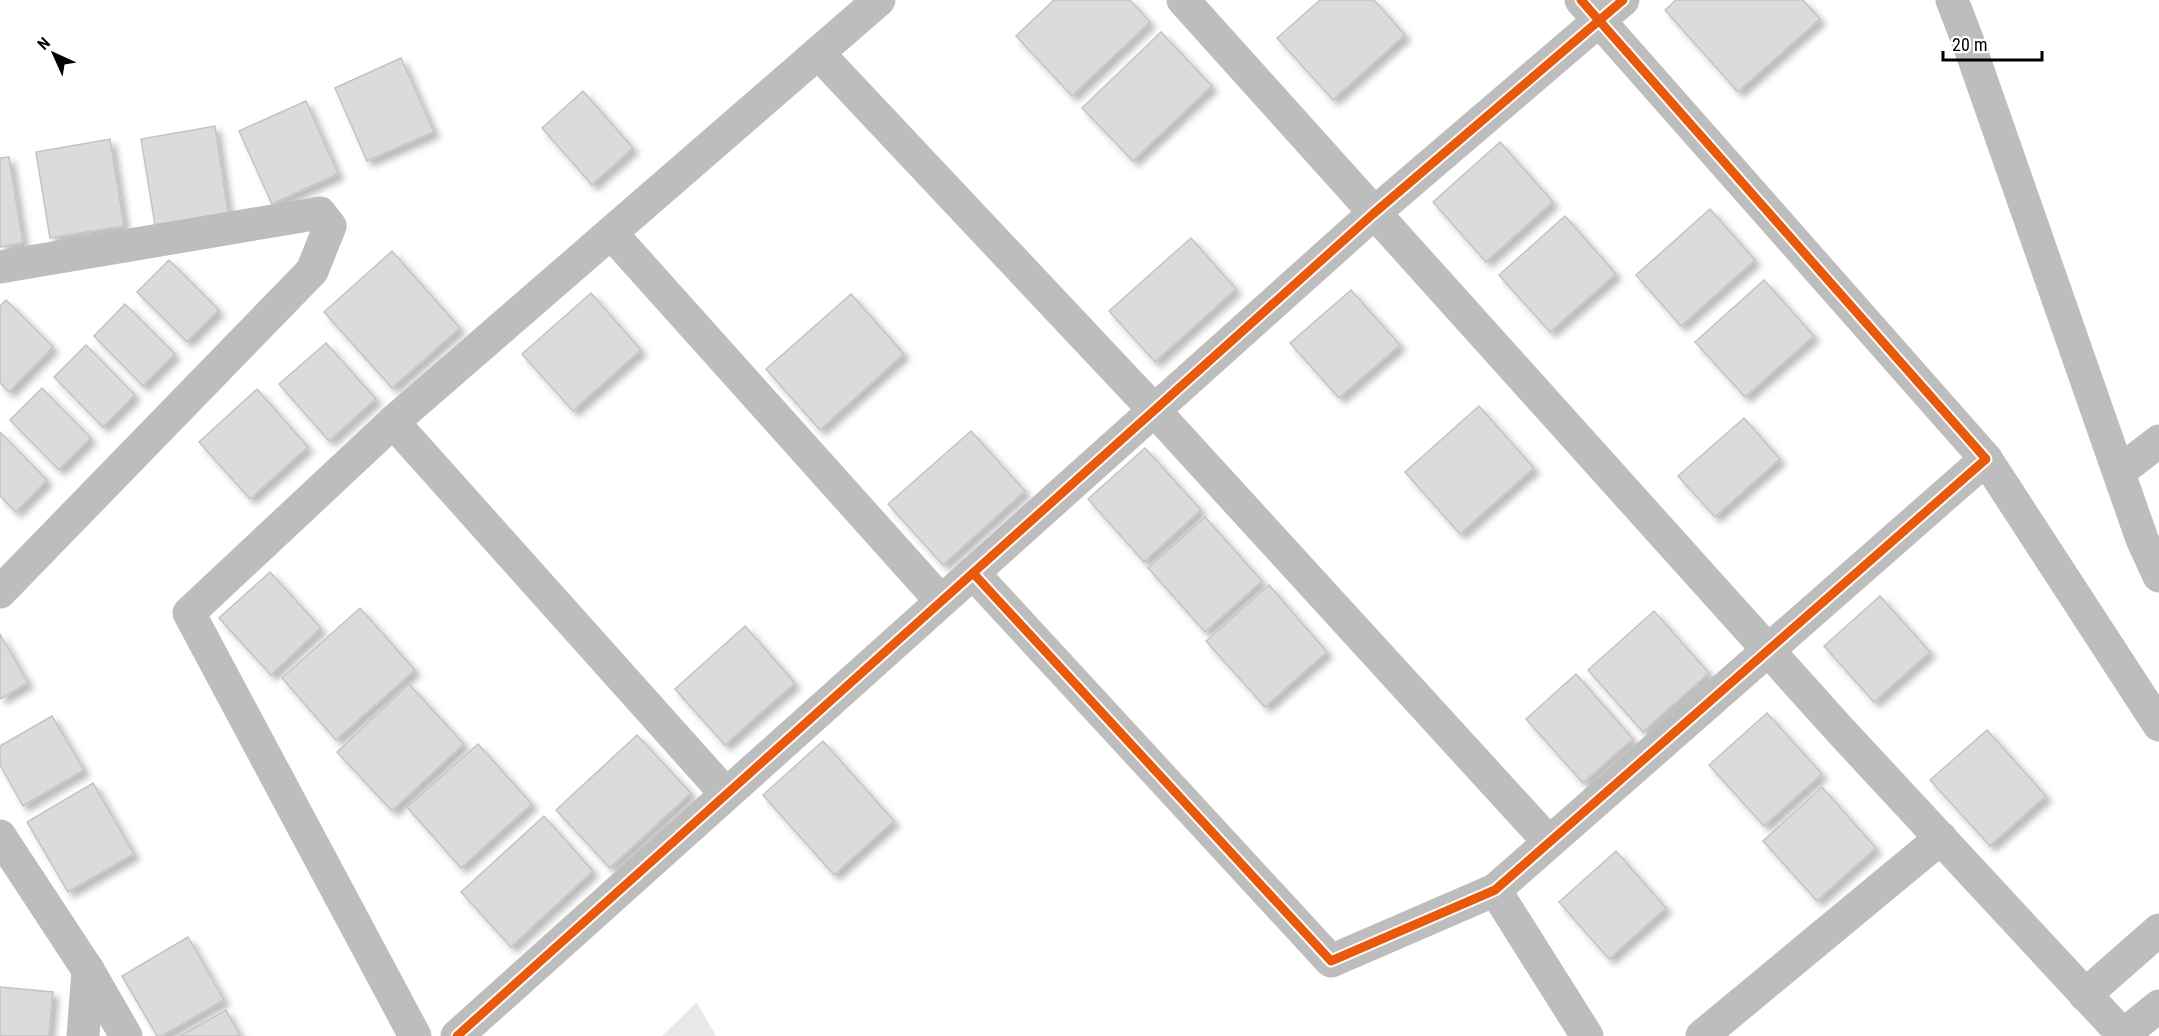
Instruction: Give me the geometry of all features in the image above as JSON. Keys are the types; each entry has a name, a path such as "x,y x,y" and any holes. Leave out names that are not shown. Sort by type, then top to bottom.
{"street":[{"path":"415,1036 189,613 393,422 879,0"},
{"path":"1183,0 1373,214 1768,650 2123,1036 2159,1006"},
{"path":"1952,0 2142,539 2159,576"},
{"path":"457,1036 1601,7 1986,459 2159,725"},
{"path":"818,53 1154,410 1549,842"},
{"path":"0,267 320,213 330,226 312,271 0,592"},
{"path":"611,233 941,602"},
{"path":"393,422 726,794"},
{"path":"2119,472 2159,441"},
{"path":"973,573 1331,961 1495,890 1986,459"},
{"path":"0,836 87,970 126,1036"},
{"path":"1702,1036 1941,838"},
{"path":"1495,890 1587,1036"},
{"path":"2085,995 2159,930"},
{"path":"83,1036 87,970"}],"shaded area":[{"path":"696,1003 716,1036 662,1036"}],"building":[{"path":"1054,0 1130,0 1150,22 1072,96 1016,36"},
{"path":"1320,0 1374,0 1405,35 1333,100 1277,38"},
{"path":"1676,0 1803,0 1820,19 1738,92 1665,10"},
{"path":"1161,32 1212,86 1133,161 1082,108"},
{"path":"401,58 434,132 367,161 335,88"},
{"path":"583,91 633,148 592,185 542,128"},
{"path":"306,101 338,174 272,204 239,131"},
{"path":"215,126 228,213 155,225 141,139"},
{"path":"110,139 124,226 50,238 36,152"},
{"path":"1500,142 1553,202 1486,262 1433,202"},
{"path":"9,157 23,243 0,247 0,158"},
{"path":"1710,209 1755,260 1681,326 1636,275"},
{"path":"1565,216 1616,274 1550,332 1499,275"},
{"path":"1191,238 1236,289 1155,362 1109,311"},
{"path":"392,251 460,328 392,388 324,312"},
{"path":"169,260 219,310 187,342 137,292"},
{"path":"1764,280 1814,336 1745,397 1695,342"},
{"path":"1351,290 1400,345 1339,398 1290,343"},
{"path":"591,293 641,350 573,411 522,354"},
{"path":"851,294 904,354 820,430 766,369"},
{"path":"6,300 53,347 9,392 0,383 0,306"},
{"path":"125,304 175,354 143,386 94,336"},
{"path":"326,343 376,399 329,441 279,384"},
{"path":"86,345 135,395 103,427 54,377"},
{"path":"42,388 91,438 59,470 10,420"},
{"path":"257,389 308,447 250,499 199,442"},
{"path":"1479,406 1534,468 1460,534 1405,472"},
{"path":"1744,418 1780,459 1715,517 1678,476"},
{"path":"971,431 1025,491 943,565 888,504"},
{"path":"0,432 47,480 16,512 0,496"},
{"path":"1145,448 1201,510 1144,562 1088,499"},
{"path":"1205,517 1262,581 1205,632 1148,568"},
{"path":"270,572 321,628 271,675 219,618"},
{"path":"1269,585 1327,652 1265,707 1206,641"},
{"path":"1880,596 1930,652 1874,702 1824,646"},
{"path":"360,608 415,670 336,740 282,678"},
{"path":"1654,611 1709,673 1643,732 1588,670"},
{"path":"745,626 795,683 725,745 675,689"},
{"path":"0,634 28,683 0,699"},
{"path":"1576,674 1633,739 1583,783 1526,719"},
{"path":"409,684 464,744 392,811 337,752"},
{"path":"1767,713 1822,774 1764,826 1709,765"},
{"path":"52,716 84,770 23,806 0,765 0,746"},
{"path":"1987,730 2046,796 1990,846 1930,780"},
{"path":"637,735 691,793 610,868 556,810"},
{"path":"823,741 894,821 834,875 763,795"},
{"path":"478,744 532,804 461,868 407,807"},
{"path":"93,783 134,854 68,892 27,822"},
{"path":"1822,787 1876,848 1817,901 1763,841"},
{"path":"544,816 593,871 511,947 461,892"},
{"path":"1616,851 1666,908 1609,959 1559,902"},
{"path":"188,937 224,1000 162,1036 157,1036 122,976"},
{"path":"0,987 53,992 49,1036 0,1036"},
{"path":"226,1010 240,1036 180,1036"}],"cycle path":[{"path":"973,573 1331,961 1495,890 1986,459 1581,0"},
{"path":"457,1036 1373,214 1623,0"}]}
